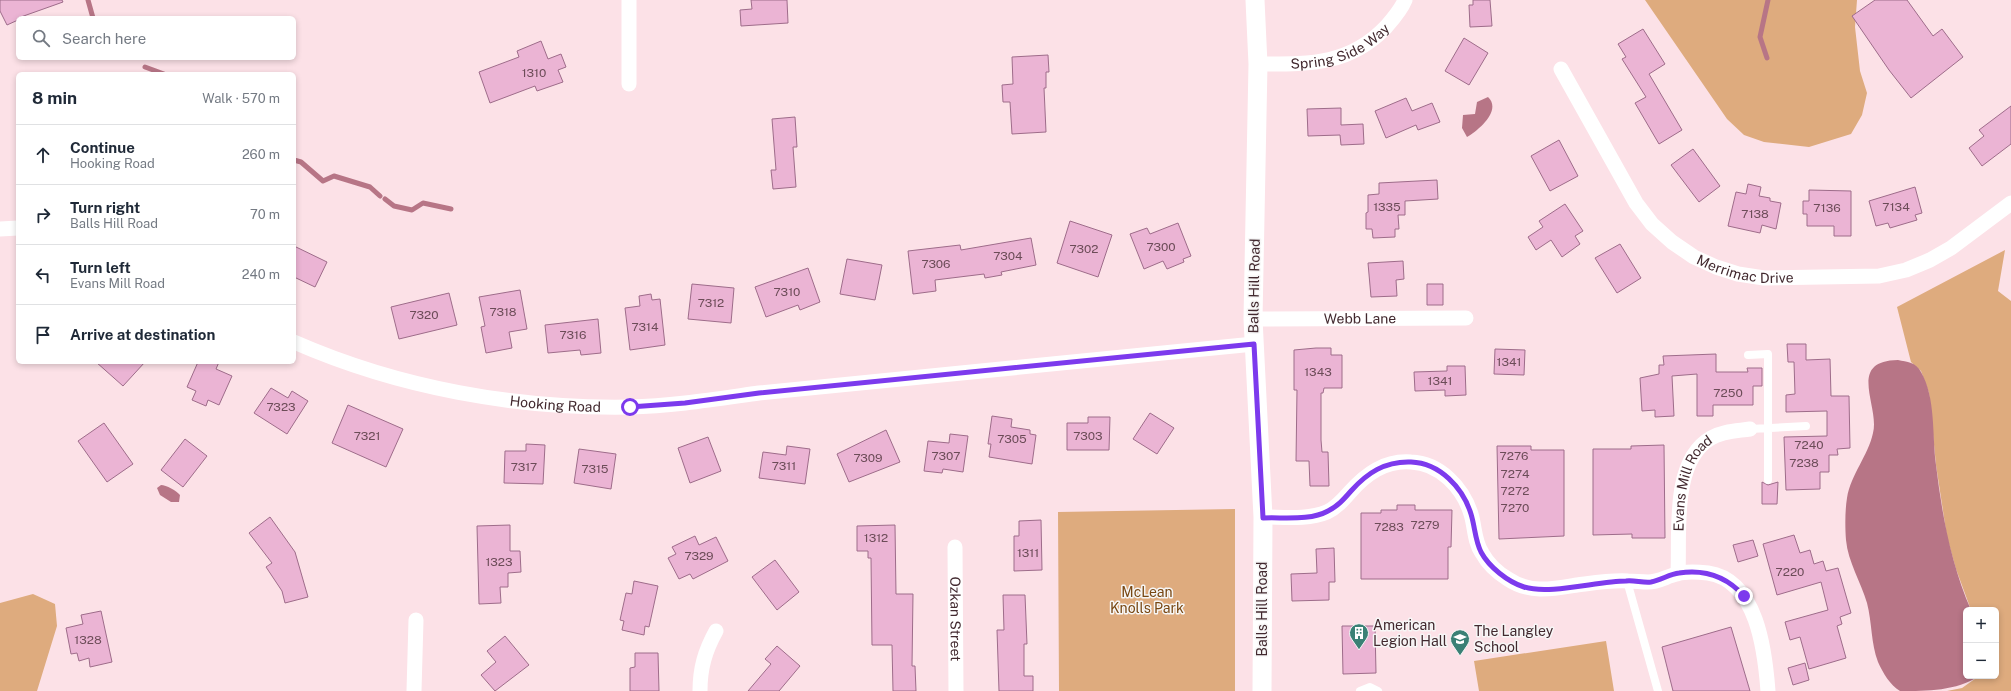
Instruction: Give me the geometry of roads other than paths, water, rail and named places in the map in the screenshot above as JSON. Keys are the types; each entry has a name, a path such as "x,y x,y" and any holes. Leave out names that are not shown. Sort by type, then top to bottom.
{"street":[{"path":"629,0 629,84"},
{"name":"Balls Hill Road","path":"1255,0 1258,64 1253,319 1263,518 1262,691"},
{"name":"Spring Side Way","path":"1258,64 1305,64 1328,61 1348,54 1366,44 1380,32 1395,17 1405,0"},
{"name":"Merrimac Drive","path":"1561,69 1636,203 1652,224 1672,242 1694,257 1723,270 1764,278 1879,276 1906,270 1930,260 1951,248 2011,203"},
{"path":"0,229 16,228"},
{"name":"Webb Lane","path":"1253,319 1466,318"},
{"name":"Hooking Road","path":"296,343 370,369 458,392 510,401 560,406 630,407 685,403 759,393 1254,344"},
{"name":"Evans Mill Road","path":"1678,573 1681,487 1690,460 1701,446 1711,438 1724,432 1750,429"},
{"path":"1263,518 1313,516 1327,512 1339,504 1370,472 1382,466 1396,462 1412,462 1427,465 1441,472 1455,484 1465,499 1481,552 1491,566 1509,580 1524,587 1541,590 1627,580 1649,582 1664,579 1678,573 1708,573 1722,578 1734,585 1744,596 1754,617 1763,650 1768,691"},
{"name":"Ozkan Street","path":"955,547 956,691"},
{"path":"414,691 416,620"},
{"path":"700,691 702,663 707,646 716,631"}],"lane":[{"path":"1748,355 1768,354 1768,480"},
{"path":"1750,429 1806,426"},
{"path":"1627,580 1658,691"},
{"path":"1360,691 1370,687 1378,691"}],"waterway":[{"path":"88,0 92,16"},
{"path":"1767,58 1760,37 1768,0"},
{"path":"145,67 159,72"},
{"path":"296,161 301,162 323,181 334,176 370,187 380,196"},
{"path":"385,199 394,206 412,210 423,203 451,209"}],"place":[{"name":"American Legion Hall","path":"1359,650"},
{"name":"The Langley School","path":"1460,656"}],"park label":[{"name":"McLean Knolls Park","path":"1147,600"}]}
